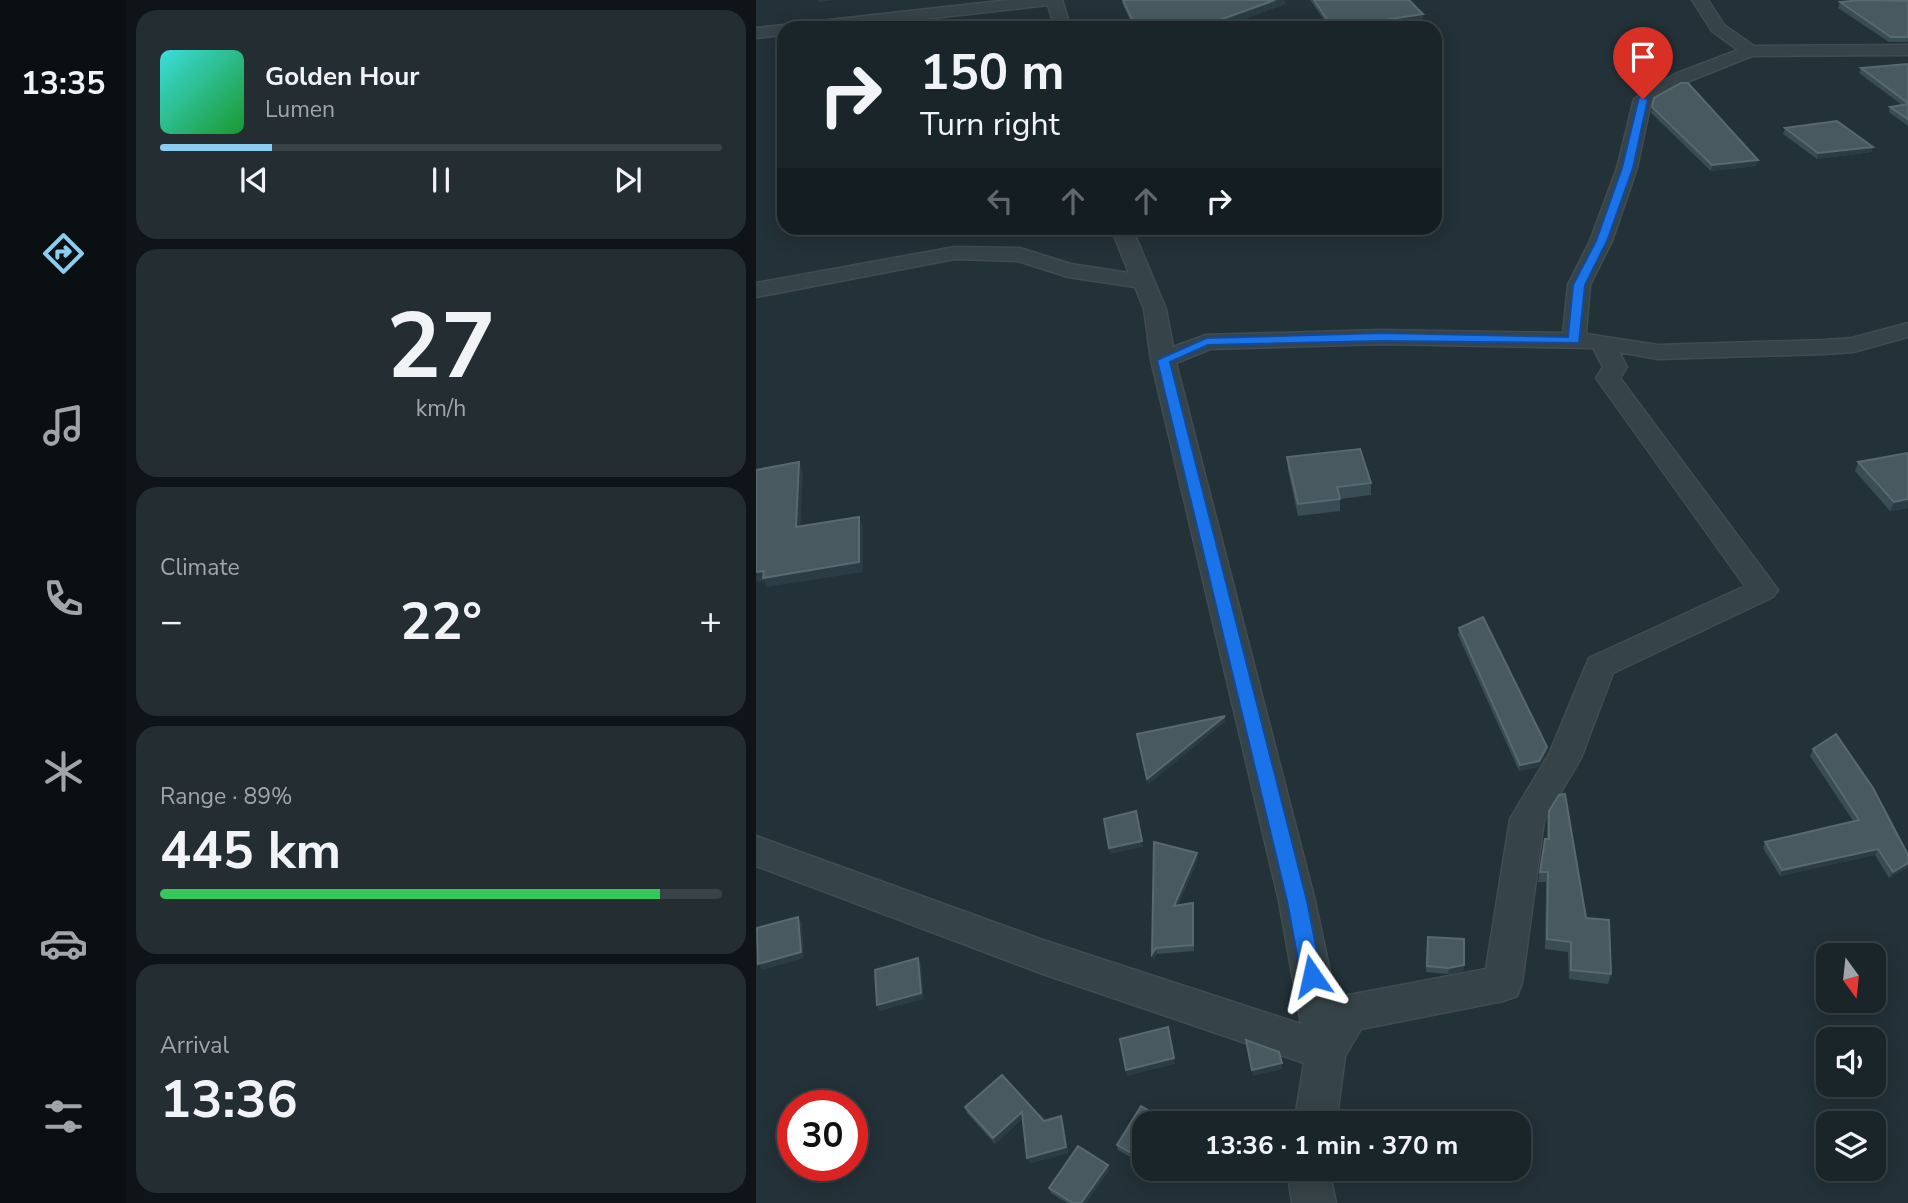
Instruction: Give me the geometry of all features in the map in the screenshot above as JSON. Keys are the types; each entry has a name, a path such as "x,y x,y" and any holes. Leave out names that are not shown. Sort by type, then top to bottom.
{"street":[{"path":"864,21 1052,0 1060,21"},
{"path":"1700,0 1718,29 1750,51"},
{"path":"756,33 777,31"},
{"path":"1326,1051 1349,1013 1503,983 1527,819 1564,758 1600,666 1763,590 1608,378 1615,367 1587,341 1579,285 1601,241 1628,168 1643,99 1681,78 1750,51 1908,50"},
{"path":"1125,235 1155,309 1163,360 1297,901 1326,1051 1317,1111"},
{"path":"756,290 955,253 1020,255 1068,270 1144,282"},
{"path":"1163,360 1206,342 1382,337 1587,341 1658,352 1853,345 1908,330"},
{"path":"756,851 1042,957 1326,1051"},
{"path":"1310,1181 1314,1203"}],"building":[{"path":"1123,0 1275,0 1217,21 1133,21"},
{"path":"1314,0 1409,0 1423,14 1378,21 1328,21"},
{"path":"1908,1 1908,37 1891,37 1840,2"},
{"path":"1908,64 1908,103 1861,68"},
{"path":"1681,83 1688,83 1758,160 1712,165 1652,107 1654,98"},
{"path":"1908,104 1908,119 1890,107"},
{"path":"1837,121 1873,147 1818,153 1785,128"},
{"path":"1360,449 1371,483 1337,487 1340,499 1298,504 1287,457"},
{"path":"1908,453 1908,499 1894,502 1858,462"},
{"path":"799,462 796,527 859,517 859,562 763,578 764,571 756,572 756,470"},
{"path":"1483,617 1547,747 1539,761 1520,765 1459,628"},
{"path":"1225,716 1147,779 1137,734"},
{"path":"1836,734 1873,788 1908,855 1908,863 1893,872 1878,849 1782,870 1765,842 1859,820 1813,749"},
{"path":"1565,794 1586,918 1609,920 1611,974 1571,970 1571,942 1547,939 1548,872 1540,872 1545,839 1549,839 1549,811 1559,795"},
{"path":"1136,811 1142,841 1109,848 1104,819"},
{"path":"1154,842 1197,853 1174,906 1193,903 1193,945 1156,948 1152,954"},
{"path":"798,917 801,952 758,964 757,928"},
{"path":"1428,937 1464,939 1464,965 1449,968 1427,966"},
{"path":"918,958 921,993 877,1005 875,970"},
{"path":"1168,1027 1174,1058 1126,1070 1120,1039"},
{"path":"1246,1040 1279,1052 1282,1063 1252,1070"},
{"path":"1002,1075 1044,1121 1061,1116 1066,1147 1027,1158 1022,1112 993,1138 965,1107"},
{"path":"1132,1121 1132,1153 1117,1145"},
{"path":"1078,1146 1108,1165 1081,1203 1073,1203 1049,1188"}],"route":[{"path":"1312,976 1297,901 1163,360 1206,342 1382,337 1574,341 1579,285 1601,241 1628,168 1635,125 1643,99"}]}
